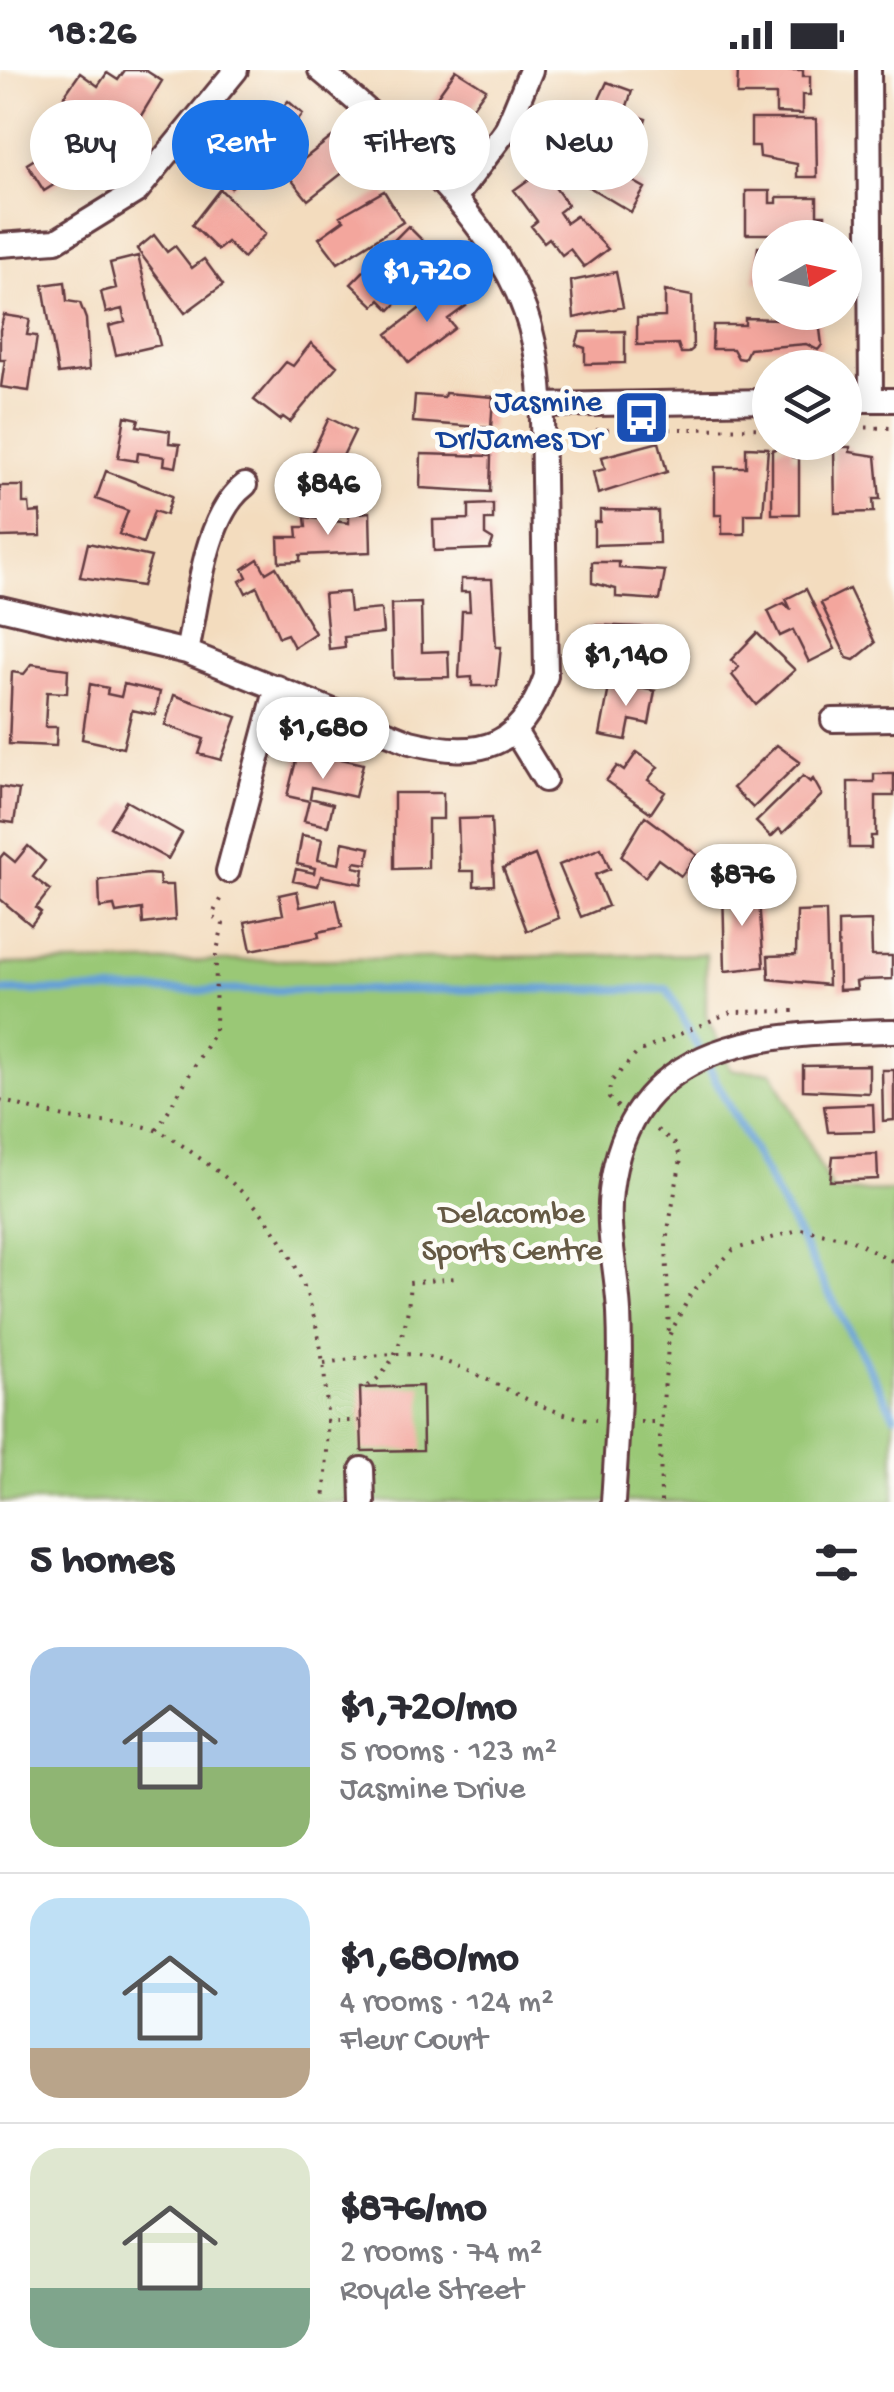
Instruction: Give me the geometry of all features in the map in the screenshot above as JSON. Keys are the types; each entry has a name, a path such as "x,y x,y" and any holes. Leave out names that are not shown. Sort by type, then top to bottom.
{"street":[{"path":"0,245 56,241 137,191 236,70"},
{"path":"0,608 187,652 410,742 447,751 482,750 516,732 535,706 546,676 542,405 531,332 514,282 455,198 320,70"},
{"path":"455,198 506,130 531,70"},
{"path":"869,70 882,400"},
{"path":"542,405 752,401"},
{"path":"187,652 216,522 228,498 245,484"},
{"path":"228,871 277,688"},
{"path":"833,720 894,719"},
{"path":"516,732 546,780"},
{"path":"613,1502 619,1312 610,1193 619,1151 635,1118 677,1072 728,1045 803,1032 894,1031"},
{"path":"362,1468 363,1502"}],"path":[{"path":"596,430 752,428"},
{"path":"862,428 894,428"},
{"path":"157,1130 215,1031 218,934 223,924 212,916 228,871"},
{"path":"0,1100 78,1120 157,1130 245,1191 274,1224 305,1288 324,1363 324,1502"},
{"path":"635,1118 669,1137 680,1154 664,1262 669,1336 662,1422 662,1502"},
{"path":"669,1336 691,1293 733,1250 767,1236 801,1229 851,1239 894,1262"},
{"path":"368,1386 378,1380 405,1324 409,1284 455,1278"},
{"path":"324,1363 391,1356 426,1357 457,1366 566,1415 618,1422 662,1422"},
{"path":"326,1421 359,1421"}],"green space":[{"name":"Delacombe Sports Centre","path":"706,954 706,1015 731,1070 772,1072 833,1192 894,1191 894,1502 0,1502 0,964"}],"building":[{"path":"125,70 145,70 162,81 151,100 70,100 64,96 80,73 98,86 107,73 118,80"},
{"path":"456,70 486,89 478,100 435,100"},
{"path":"738,70 803,70 803,76 810,76 810,95 802,95 802,114 776,113 776,95 737,95"},
{"path":"607,82 632,91 629,100 599,100"},
{"path":"751,119 816,119 817,177 797,177 797,164 760,157 759,146 751,146"},
{"path":"329,139 329,184 308,200 300,190 309,190 309,155"},
{"path":"221,190 265,234 243,258 227,242 218,250 192,225"},
{"path":"514,190 557,190 568,205 559,212 566,223 576,216 608,249 584,267 570,249 562,255 549,238 544,242 531,226 537,221"},
{"path":"594,190 644,190 631,212"},
{"path":"384,191 403,222 338,263 319,238 344,220 340,216"},
{"path":"746,191 770,191 770,203 777,203 777,197 817,197 817,215 825,215 825,220 752,220 752,234 746,234"},
{"path":"408,226 433,251 406,278 413,286 390,310 380,300 374,306 351,284"},
{"path":"154,235 167,252 175,246 192,268 204,259 223,285 185,313 137,249"},
{"path":"138,256 160,345 116,355 109,326 125,322 122,309 106,313 101,292 116,288 110,263"},
{"path":"616,272 623,307 574,318 571,281"},
{"path":"65,282 67,301 80,303 86,319 89,370 58,374 43,285"},
{"path":"450,285 466,306 448,319 455,328 409,363 387,334"},
{"path":"665,291 692,296 693,349 688,353 681,353 678,344 637,345 637,318 665,317"},
{"path":"4,315 30,319 27,335 37,336 29,391 1,387 5,360 0,360 0,330"},
{"path":"745,318 752,318 752,330 820,330 822,345 818,350 806,344 749,349 744,359 738,358 733,349 712,349 713,325 745,325"},
{"path":"625,331 625,363 585,364 585,348 576,345 580,332"},
{"path":"311,343 337,366 290,422 283,417 280,420 254,400 286,362 293,366"},
{"path":"445,393 493,397 491,428 413,422 415,395 444,397"},
{"path":"125,416 139,419 137,426 170,431 169,443 180,444 176,467 164,465 165,457 138,453 137,461 118,458"},
{"path":"329,418 355,431 326,491 300,478"},
{"path":"659,442 667,472 598,494 593,472 605,469 602,457"},
{"path":"746,447 752,447 752,460 767,460 763,514 745,514 745,534 722,534 722,515 715,515 715,467 746,467"},
{"path":"421,454 491,456 490,492 420,488"},
{"path":"862,454 876,456 880,499 873,499 874,512 835,513 834,460 862,460"},
{"path":"772,460 799,460 799,514 772,514"},
{"path":"106,471 172,496 166,515 154,511 143,543 119,534 128,511 96,499"},
{"path":"0,486 23,486 23,503 29,503 30,513 40,512 41,536 0,537"},
{"path":"493,504 493,520 485,520 485,535 493,540 490,549 434,551 433,520 469,519 469,505"},
{"path":"600,510 658,511 659,543 594,545 594,522 600,522"},
{"path":"370,512 371,552 300,555 300,561 279,562 278,537 298,537 297,527 306,527 305,517 349,523 349,514"},
{"path":"88,543 151,557 142,586 80,577"},
{"path":"258,559 266,573 276,567 315,633 294,647 287,634 279,637 257,587 246,593 240,581 247,577 243,569"},
{"path":"592,562 619,562 619,568 665,571 660,600 616,597 616,589 592,583"},
{"path":"461,579 492,579 496,647 501,647 497,686 472,686 472,677 459,678 462,611 470,611 469,592 461,592"},
{"path":"806,589 835,649 809,662 793,630 780,636 768,611 784,603 791,610 786,599"},
{"path":"849,589 875,643 854,660 847,658 821,603"},
{"path":"348,592 350,612 381,609 383,633 344,637 345,647 329,649 324,594"},
{"path":"421,603 422,652 448,651 449,677 393,678 391,604"},
{"path":"593,625 659,628 658,663 591,660"},
{"path":"757,633 795,670 756,705 732,675 739,667 731,660"},
{"path":"32,664 68,669 67,693 47,692 45,727 57,727 56,746 9,744 12,672 24,674"},
{"path":"610,682 655,691 649,724 630,720 626,740 600,735"},
{"path":"90,684 108,688 107,694 121,697 124,684 160,692 155,715 132,710 123,748 82,739"},
{"path":"174,695 237,717 221,760 199,754 204,739 165,725"},
{"path":"777,745 800,762 753,808 733,788"},
{"path":"299,749 363,764 355,797 312,787 310,798 333,804 328,826 304,821 309,801 287,796"},
{"path":"637,752 658,767 648,780 665,792 651,813 606,781 617,766 624,771"},
{"path":"874,774 894,774 894,796 876,796 876,836 871,836 871,848 849,848 848,782 874,782"},
{"path":"803,776 810,782 813,779 822,795 783,833 779,829 771,837 756,822"},
{"path":"0,787 19,790 14,823 0,821"},
{"path":"394,793 443,793 443,819 428,819 428,868 394,869"},
{"path":"126,801 182,833 168,859 110,827"},
{"path":"645,816 697,855 681,876 658,859 645,877 621,856"},
{"path":"491,818 494,885 474,886 474,871 460,871 458,819"},
{"path":"302,835 322,839 318,860 339,864 343,842 370,848 367,864 355,862 354,867 364,869 362,884 321,876 318,886 293,881 296,869 314,873 315,868 297,864"},
{"path":"28,846 45,861 33,877 50,890 36,908 41,912 31,925 0,899 0,858 4,853 15,862"},
{"path":"601,848 610,869 595,875 608,906 581,917 559,865"},
{"path":"535,855 559,918 527,931 503,868"},
{"path":"159,875 160,885 173,885 175,920 143,924 142,909 116,913 114,906 100,908 99,880"},
{"path":"723,887 758,887 764,967 725,971"},
{"path":"297,891 300,907 336,899 342,927 318,932 319,937 251,950 245,922 283,914 279,895"},
{"path":"826,911 828,985 769,979 768,956 796,955 797,912"},
{"path":"871,921 872,956 892,956 892,979 863,980 856,982 857,989 839,990 838,922"},
{"path":"869,1065 869,1093 803,1090 803,1066"},
{"path":"882,1070 894,1070 894,1120 883,1121"},
{"path":"873,1104 874,1131 828,1132 824,1106"},
{"path":"877,1154 878,1179 830,1181 833,1156"},
{"path":"422,1386 423,1450 362,1451 360,1388"}],"waterway":[{"path":"0,991 667,989 894,1415"}],"place":[{"name":"Jasmine Dr/James Dr","path":"641,417"}]}
